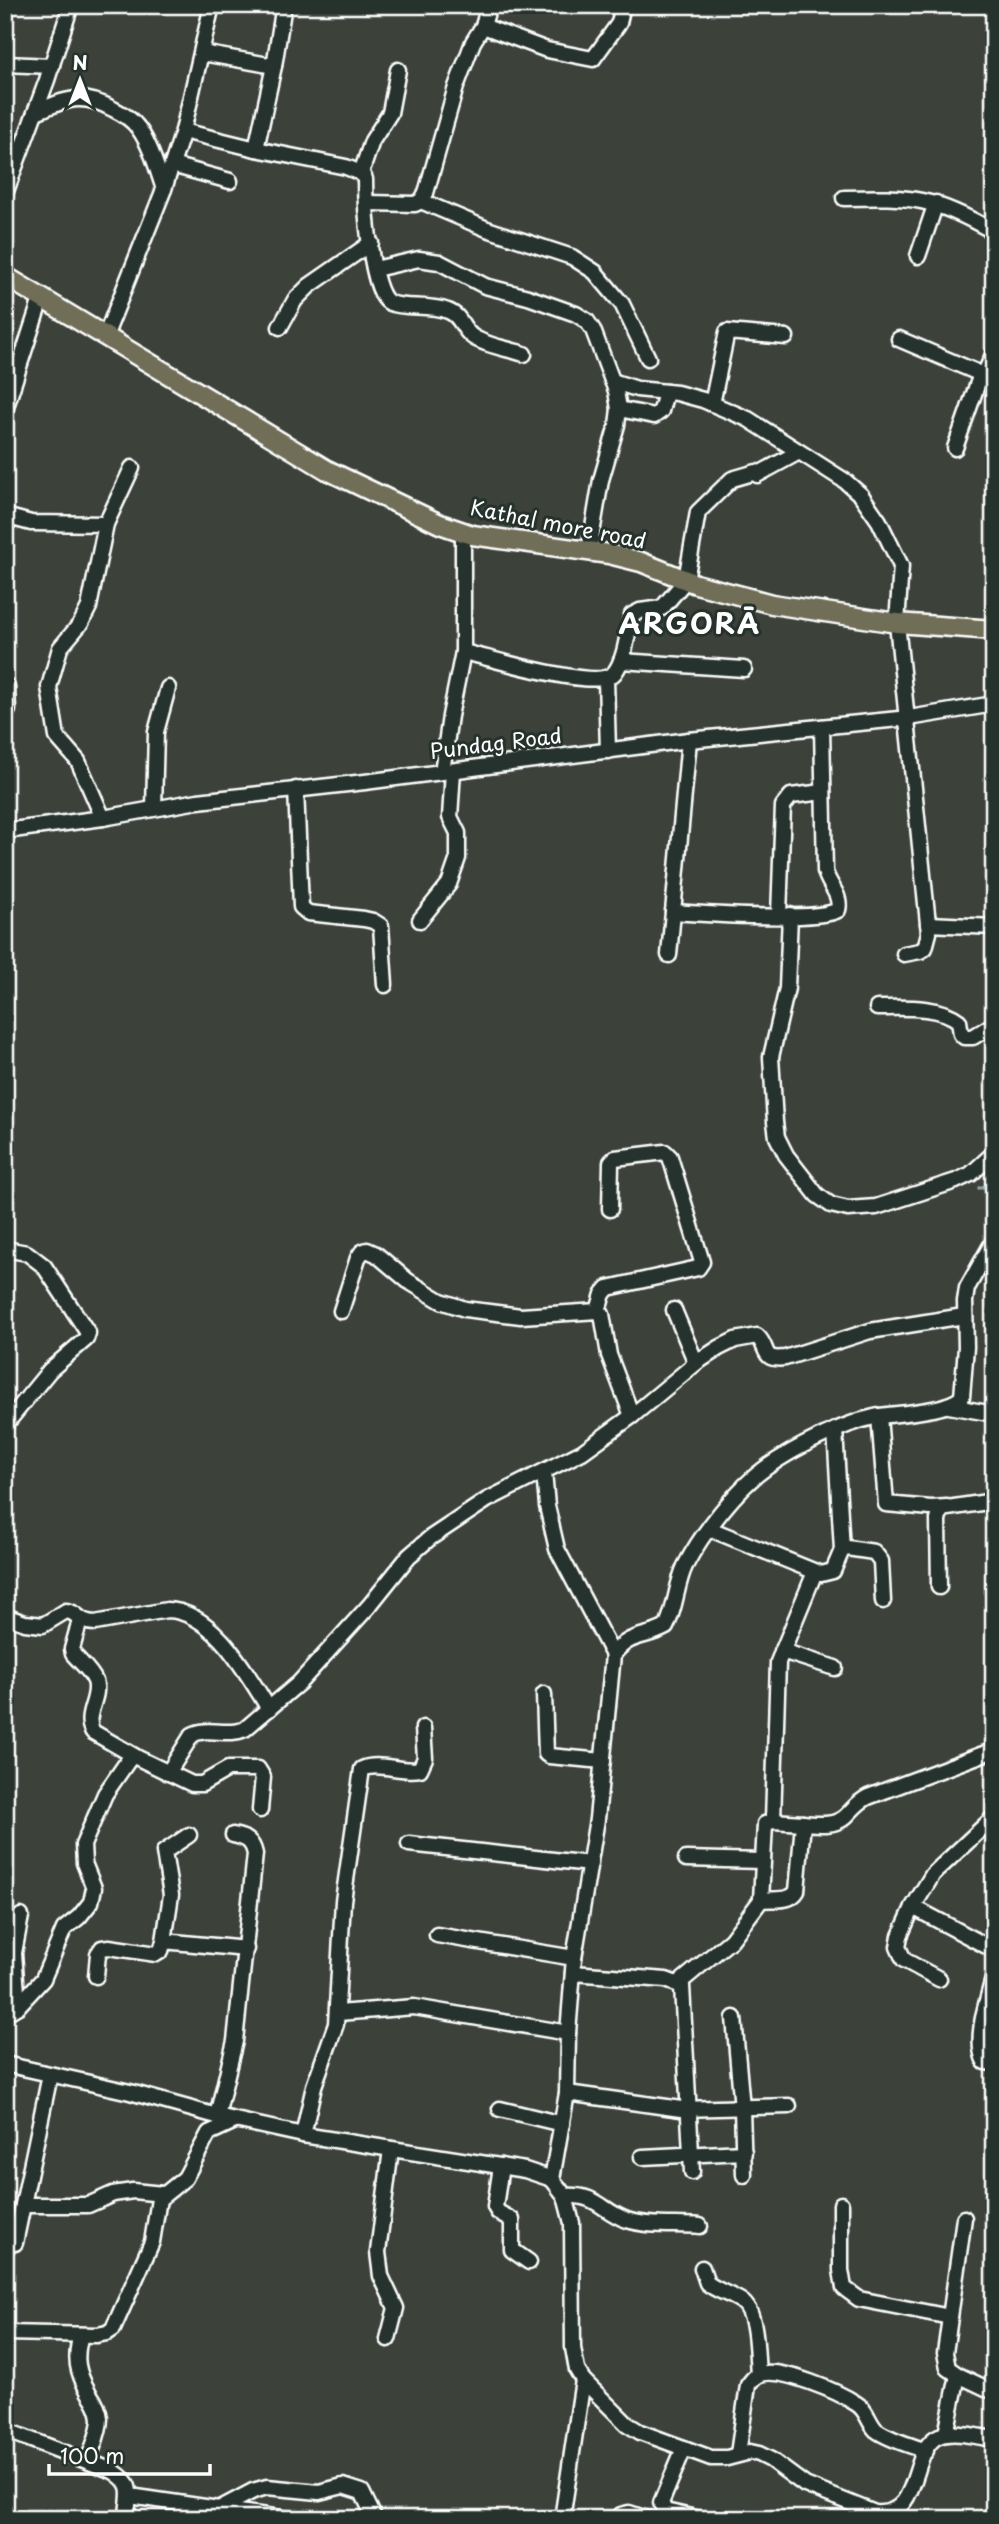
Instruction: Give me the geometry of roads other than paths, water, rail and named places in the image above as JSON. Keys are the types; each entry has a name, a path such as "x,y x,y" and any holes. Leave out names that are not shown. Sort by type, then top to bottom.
{"main road":[{"name":"Kathal more road","path":"5,276 327,470 373,494 463,532 589,551 641,562 686,580 772,604 897,624 994,630"}],"street":[{"path":"5,194 36,112 71,5"},
{"path":"104,337 172,165 183,131 212,5"},
{"path":"256,149 284,5"},
{"path":"421,201 426,193 456,87 473,43 483,26 489,5"},
{"path":"483,26 547,50 593,59 619,23 623,5"},
{"path":"202,53 274,66"},
{"path":"5,64 52,66"},
{"path":"361,173 372,141 390,113 398,70"},
{"path":"36,112 69,99 82,98 100,102 128,118 139,129 149,148 164,189"},
{"path":"183,131 346,167 361,173 365,179 375,269 379,288 387,301 445,309 460,319 476,339 524,354"},
{"path":"172,165 230,181"},
{"path":"844,198 898,196 936,203 959,212 994,232"},
{"path":"367,203 404,205 421,201 487,229 572,257 595,272 622,304 648,358"},
{"path":"918,256 936,203"},
{"path":"280,327 295,300 309,286 371,243"},
{"path":"375,269 412,260 433,260 485,286 528,297 576,314 587,321 612,381 619,409 601,480 589,551"},
{"path":"5,410 41,299"},
{"path":"712,404 727,332 786,337"},
{"path":"899,339 981,374"},
{"path":"955,449 981,374 989,367 994,353"},
{"path":"612,381 636,389 666,392 712,404 748,419 856,489 879,521 901,566 897,624 909,718 917,830 928,924 928,943 925,948 904,954"},
{"path":"619,409 654,416 661,411 666,392"},
{"path":"463,652 537,672 606,678 614,674 621,661 632,615 662,608 686,580 698,512 732,479 757,474 799,452"},
{"path":"103,818 78,761 57,737 49,687 60,648 81,623 91,602 106,524 132,468"},
{"path":"5,516 31,523 106,524"},
{"path":"420,920 449,884 457,858 458,833 450,817 447,771 450,716 463,652 463,532"},
{"path":"621,661 744,669"},
{"path":"606,678 608,751"},
{"path":"5,714 8,710 7,686"},
{"path":"154,808 156,732 168,688"},
{"name":"Pundag Road","path":"5,831 296,789 689,740 909,718 994,704"},
{"path":"673,912 731,916 835,913 839,908 838,898 827,880 825,870 822,727"},
{"path":"669,955 689,740"},
{"path":"296,789 301,907 308,913 364,919 381,926 385,985"},
{"path":"823,792 791,796 783,806 788,988 772,1048 777,1137 799,1174 817,1195 831,1205 860,1210 964,1178 994,1153"},
{"path":"928,924 994,927"},
{"path":"877,1008 931,1011 950,1015 959,1021 964,1037 973,1037 994,1024"},
{"path":"598,1311 606,1290 697,1269 702,1262 670,1157 665,1152 615,1158 611,1163 610,1209"},
{"path":"949,1406 962,1397 964,1389 964,1316 967,1288 988,1258 994,1240"},
{"path":"5,1249 21,1251 37,1258 88,1333 86,1339 50,1370 5,1425"},
{"path":"341,1311 358,1258 362,1252 368,1251 376,1254 418,1288 440,1301 465,1309 521,1316 598,1311 602,1314 609,1355 632,1416"},
{"path":"674,1310 696,1363"},
{"path":"168,1773 192,1735 203,1731 238,1732 299,1683 418,1548 478,1506 582,1452 632,1416 696,1363 735,1340 757,1336 767,1356 772,1359 785,1359 870,1331 964,1316"},
{"path":"612,1655 630,1638 666,1627 684,1569 692,1553 736,1495 767,1467 835,1430 879,1416 949,1406 994,1414"},
{"path":"879,1416 886,1504 931,1508 994,1502"},
{"path":"710,1529 815,1572 831,1573 842,1550 835,1430"},
{"path":"544,1472 547,1506 557,1549 612,1655 597,1819 574,1965 568,2033 567,2094 552,2179"},
{"path":"939,1587 938,1520 941,1509 947,1507"},
{"path":"842,1550 866,1549 879,1555 883,1601"},
{"path":"774,1821 778,1662 815,1572"},
{"path":"5,1616 25,1623 43,1625 70,1611 80,1620 95,1623 167,1610 178,1611 217,1633 269,1709"},
{"path":"80,1620 72,1649 96,1685 90,1727 93,1732 132,1755 197,1785 228,1769 258,1769 264,1777 260,1810"},
{"path":"782,1651 835,1668"},
{"path":"544,1694 546,1754 603,1761"},
{"path":"303,2135 312,2093 338,2013 342,1910 362,1769 374,1766 420,1769 425,1758 423,1728"},
{"path":"678,1984 731,1940 761,1900 765,1824 774,1821 836,1822 845,1818 859,1801 994,1750"},
{"path":"11,2010 43,1979 64,1929 79,1917 91,1902 94,1888 82,1857 83,1845 105,1794 132,1755"},
{"path":"939,1979 904,1960 899,1954 900,1936 933,1874 993,1818"},
{"path":"761,1900 788,1899 797,1891 803,1823"},
{"path":"96,1976 98,1954 102,1948 156,1954 161,1951 171,1895 164,1852 189,1835"},
{"path":"217,2116 235,2040 256,1854 254,1846 247,1839 233,1835"},
{"path":"409,1844 590,1864"},
{"path":"686,1859 762,1861"},
{"path":"914,1907 994,1950"},
{"path":"11,2010 14,1953 21,1916"},
{"path":"437,1935 574,1965 666,1980 682,1986 692,2172"},
{"path":"164,1941 246,1949"},
{"path":"994,1975 983,2016 981,2054 985,2062 994,2063"},
{"path":"338,2013 414,2007 568,2033"},
{"path":"734,2018 742,2108 744,2175"},
{"path":"5,2064 303,2135 525,2170 552,2179 565,2196 572,2223 573,2348 577,2370 626,2424 640,2432 711,2458 727,2458 750,2452 759,2454 816,2491 875,2513 892,2515 905,2501 931,2441 946,2434 994,2439"},
{"path":"15,2243 50,2075"},
{"path":"567,2094 631,2104 689,2109 789,2106"},
{"path":"500,2109 562,2124"},
{"path":"5,2333 81,2335 107,2333 113,2329 152,2242 159,2199 185,2178 209,2133 237,2120"},
{"path":"388,2339 396,2308 381,2276 378,2252 391,2150"},
{"path":"642,2157 744,2152"},
{"path":"501,2166 495,2207 498,2212 512,2220 512,2250 529,2262"},
{"path":"23,2205 88,2205 113,2194 133,2191 163,2194"},
{"path":"565,2196 586,2197 624,2219 636,2222 700,2225"},
{"path":"841,2204 841,2270 844,2288 859,2299 950,2317"},
{"path":"964,2218 945,2363 958,2375 994,2392"},
{"path":"702,2268 707,2283 750,2309 758,2374"},
{"path":"81,2335 76,2361 80,2377 96,2404 100,2417 88,2461"},
{"path":"738,2454 748,2385 758,2374 774,2373 795,2378 850,2400 864,2411 876,2430 926,2451"},
{"path":"946,2434 958,2375"},
{"path":"562,2519 583,2379"},
{"path":"5,2430 113,2471 125,2479 130,2496 127,2519"},
{"path":"684,2448 662,2497 662,2515 700,2519"},
{"path":"219,2509 253,2491 267,2487 319,2492 343,2486 362,2492 376,2519"},
{"path":"130,2496 288,2519"},
{"path":"619,2519 621,2515 629,2513 647,2519"}],"waterway":[{"path":"979,1188 994,1184"}],"district":[{"name":"ARGORĀ","path":"690,624"}]}
